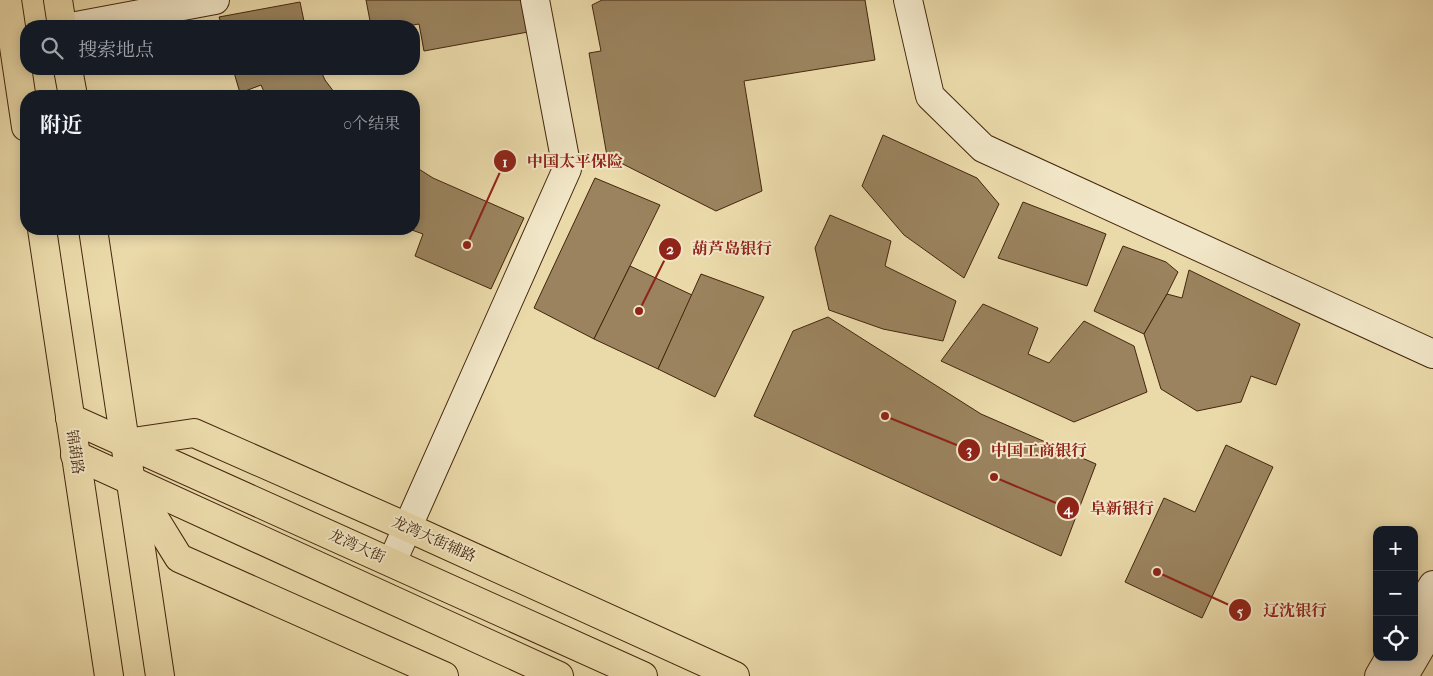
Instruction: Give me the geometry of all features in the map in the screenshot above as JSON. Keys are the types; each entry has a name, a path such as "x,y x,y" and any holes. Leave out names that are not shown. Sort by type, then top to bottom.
{"main road":[{"path":"7,0 20,90"},
{"path":"58,0 61,20"},
{"path":"69,75 72,90"},
{"name":"锦葫路","path":"43,235 109,676"},
{"path":"94,235 160,676"},
{"name":"龙湾大街","path":"70,418 643,676"},
{"name":"龙湾大街辅路","path":"126,443 194,433 407,527 735,676"},
{"path":"76,455 559,676"},
{"path":"130,480 179,558 444,676"}],"street":[{"path":"108,20 215,0"},
{"path":"392,562 567,169 535,0"},
{"path":"908,0 930,96 983,148 1433,354"},
{"path":"1415,616 1433,585"},
{"path":"1404,676 1433,626"},
{"path":"1379,676 1388,661"}],"building":[{"path":"366,0 522,0 528,32 424,51 420,20 370,20"},
{"path":"602,0 865,0 875,60 744,81 762,191 716,211 607,156 589,53 601,51 592,5"},
{"path":"300,2 304,20 220,20 219,17"},
{"path":"235,75 323,75 332,90 263,90 261,85 248,90 239,90"},
{"path":"883,135 977,178 999,204 964,278 904,235 862,186"},
{"path":"420,170 433,178 524,218 491,289 415,256 423,234 420,233"},
{"path":"595,178 660,205 594,339 534,308"},
{"path":"1023,202 1106,234 1087,286 998,258"},
{"path":"830,215 891,241 885,266 956,301 943,341 883,329 829,310 815,248"},
{"path":"1123,246 1166,262 1178,272 1144,334 1094,311"},
{"path":"630,266 692,295 658,369 594,339"},
{"path":"1189,270 1300,324 1276,385 1251,376 1241,402 1197,411 1161,389 1144,334 1167,294 1182,298"},
{"path":"701,274 764,297 715,397 658,369"},
{"path":"983,304 1038,328 1028,354 1049,363 1084,321 1134,346 1147,392 1074,422 941,361"},
{"path":"828,317 981,414 1096,464 1061,556 754,416 793,331"},
{"path":"1226,445 1273,467 1202,618 1125,582 1164,498 1195,512"}],"place":[{"name":"中国太平保险","path":"467,245"},
{"name":"葫芦岛银行","path":"639,311"},
{"name":"中国工商银行","path":"885,416"},
{"name":"阜新银行","path":"994,477"},
{"name":"辽沈银行","path":"1157,572"}]}
